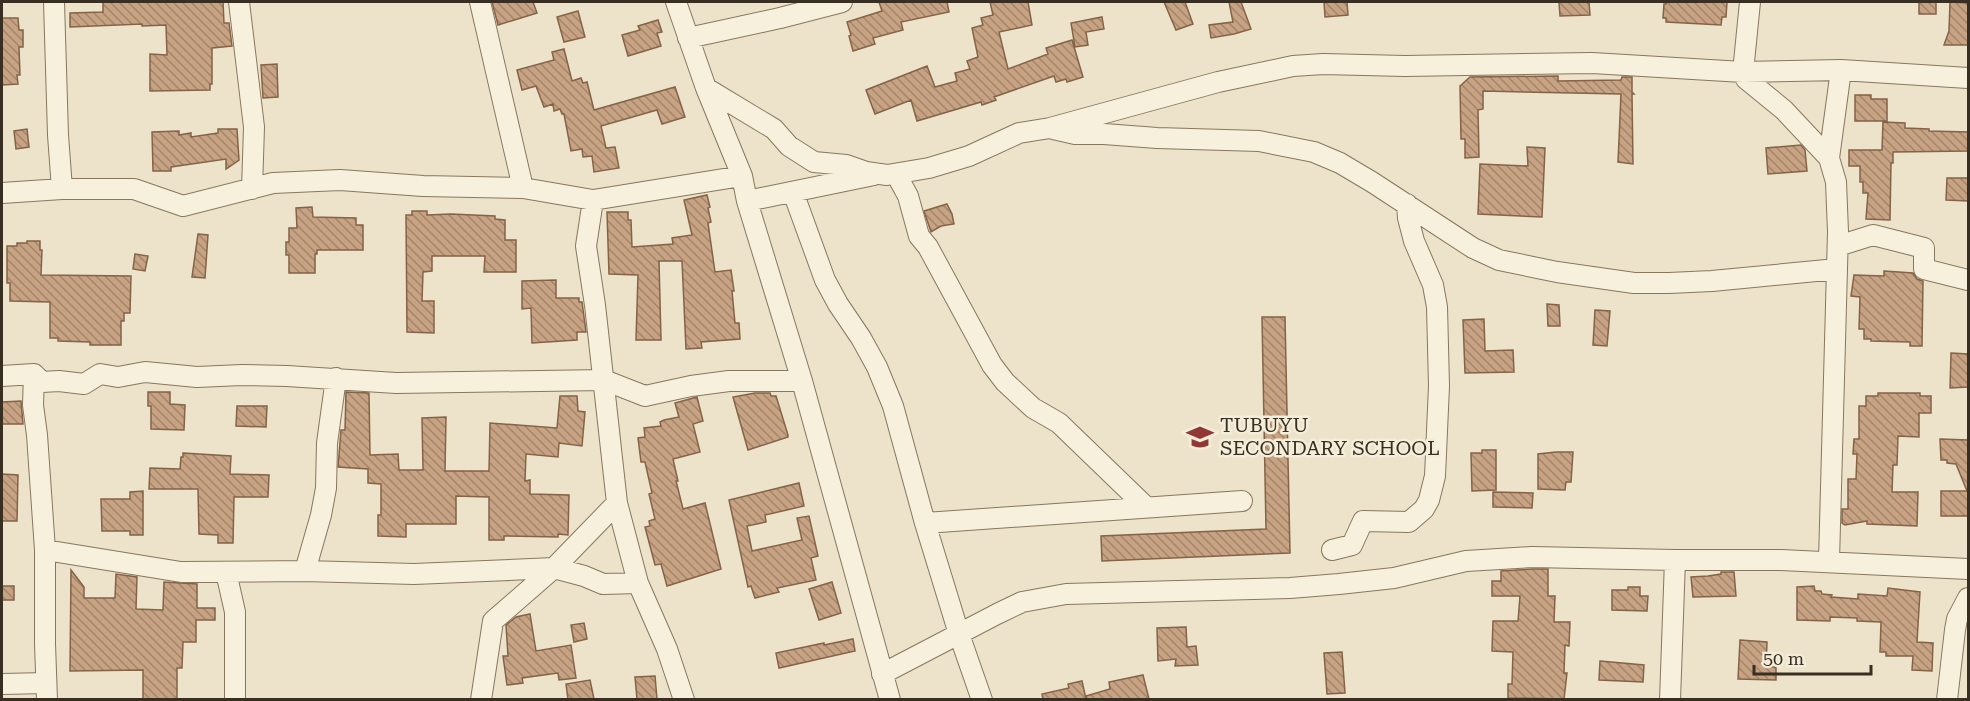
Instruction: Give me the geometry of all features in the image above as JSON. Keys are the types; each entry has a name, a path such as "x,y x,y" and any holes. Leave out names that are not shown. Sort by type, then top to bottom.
{"street":[{"path":"54,2 62,189"},
{"path":"240,2 254,127 252,189"},
{"path":"480,2 523,188"},
{"path":"676,2 706,88 742,176 747,201 802,381 890,699"},
{"path":"688,38 842,2"},
{"path":"1750,2 1743,72 1746,79 1784,110 1828,158 1833,169 1837,192 1838,246 1829,561"},
{"path":"747,201 929,168 969,156 1019,133 1050,128 1218,82 1293,66 1592,63 1743,72 1841,70 1968,78"},
{"path":"1828,158 1841,70"},
{"path":"706,88 774,129 789,146 813,162 846,165 887,174 908,196 919,236 928,247 992,364 1018,395 1033,408 1059,423 1146,507"},
{"path":"1050,128 1075,134 1259,141 1314,152 1340,163 1473,248 1498,260 1557,272 1634,283 1669,283 1837,269"},
{"path":"2,193 62,189 134,189 183,206 273,183 340,180 423,186 523,188 593,200 742,176"},
{"path":"793,192 825,280 861,338 877,367 889,396 959,634 982,699"},
{"path":"593,200 586,246 604,380 617,503 638,583 684,699"},
{"path":"1332,550 1352,545 1362,520 1408,522 1424,509 1434,483 1439,386 1437,307 1433,285 1414,241 1407,204"},
{"path":"1838,246 1873,235 1901,241 1924,248 1924,269 1968,280"},
{"path":"2,376 34,374 42,382 59,381 84,384 100,374 118,377 145,372 197,377 242,375 336,378 396,383 604,380 645,396 729,381 802,381"},
{"path":"2,684 47,691 45,550 33,405 34,374"},
{"path":"305,571 326,488 327,443 336,378"},
{"path":"926,523 1242,501"},
{"path":"481,699 493,621 554,567 617,503"},
{"path":"45,550 182,572 305,571 414,574 554,567 603,584 638,583"},
{"path":"882,674 1023,602 1066,594 1290,588 1394,578 1460,562 1532,557 1829,561 1968,569"},
{"path":"1670,699 1675,560"},
{"path":"226,572 235,612 235,699"},
{"path":"1947,699 1957,619 1968,598"}],"building":[{"path":"103,2 223,2 224,23 229,23 232,46 212,48 210,90 150,91 150,54 167,55 166,25 70,27 70,13 103,12"},
{"path":"492,2 533,2 537,13 498,25"},
{"path":"879,2 947,2 949,12 901,22 903,30 873,38 875,44 853,51 847,22 882,11"},
{"path":"990,2 1028,2 1032,25 999,32 1008,69 1048,54 1046,48 1072,40 1083,77 1067,82 1066,79 1056,82 1054,76 994,97 996,100 982,105 981,102 917,121 911,100 875,114 866,90 927,66 935,87 957,81 955,73 970,69 967,61 978,57 972,28 983,25 981,18 993,15"},
{"path":"1164,2 1185,2 1193,24 1176,30"},
{"path":"1229,2 1241,2 1251,29 1211,38 1209,25 1233,22"},
{"path":"1324,2 1347,2 1348,15 1325,17"},
{"path":"1559,2 1589,2 1590,15 1560,16"},
{"path":"1666,2 1727,2 1726,17 1722,17 1721,25 1666,22 1666,18 1663,18"},
{"path":"1919,2 1936,2 1936,14 1919,14"},
{"path":"1950,2 1968,3 1968,45 1944,45 1949,31"},
{"path":"578,11 585,37 564,42 557,17"},
{"path":"1102,17 1104,29 1086,32 1088,45 1075,47 1071,23"},
{"path":"2,18 18,18 19,30 23,30 23,47 19,47 18,84 2,85"},
{"path":"658,20 662,32 657,33 661,46 628,56 622,35 640,30 638,26"},
{"path":"564,49 572,81 581,78 583,83 587,82 594,110 675,87 685,117 662,124 657,110 601,126 606,148 615,147 619,168 594,172 592,156 583,157 582,149 571,151 564,114 560,109 554,111 553,104 544,107 536,86 522,90 517,70 554,60 552,52"},
{"path":"277,64 278,97 263,98 261,65"},
{"path":"1558,76 1558,81 1621,80 1622,77 1632,77 1634,94 1632,94 1633,164 1618,162 1621,94 1483,91 1483,109 1478,110 1479,157 1465,158 1465,139 1461,139 1460,86 1470,77"},
{"path":"1855,95 1871,95 1871,99 1887,99 1887,121 1855,121"},
{"path":"1883,122 1905,123 1905,128 1929,129 1929,131 1968,132 1968,151 1893,152 1890,220 1866,219 1868,193 1863,193 1860,166 1849,166 1849,150 1882,150"},
{"path":"27,129 29,147 16,149 14,131"},
{"path":"218,129 237,129 239,160 226,169 226,159 171,167 171,171 153,171 152,132 179,131 179,135 191,133 191,137 218,133"},
{"path":"1801,145 1805,150 1807,171 1768,174 1766,148"},
{"path":"1527,147 1545,148 1542,217 1478,214 1480,164 1528,166"},
{"path":"1947,178 1968,178 1968,201 1946,200"},
{"path":"707,195 711,222 708,223 715,272 731,270 735,323 739,323 740,339 701,342 702,348 686,349 682,261 659,261 661,340 636,340 638,275 609,274 607,212 628,212 628,220 631,220 632,247 673,244 672,238 692,235 684,200"},
{"path":"947,204 954,224 941,226 931,232 924,211"},
{"path":"312,207 313,217 356,218 356,225 363,225 363,250 317,250 315,273 289,273 286,242 289,242 289,228 297,228 296,208"},
{"path":"412,211 427,211 427,215 495,216 495,219 505,220 505,240 516,240 516,272 484,272 485,256 432,256 432,271 423,272 422,301 434,301 434,333 407,332 406,215 412,215"},
{"path":"198,234 208,235 205,278 192,277"},
{"path":"27,241 40,241 41,275 131,276 130,313 124,313 124,321 121,321 121,345 90,345 90,342 58,341 58,338 50,338 50,302 10,301 10,283 7,283 7,246 17,246 17,243 27,243"},
{"path":"135,254 148,256 145,271 133,269"},
{"path":"1884,271 1913,273 1917,279 1923,281 1922,346 1910,346 1910,342 1864,339 1864,329 1859,329 1860,297 1851,296 1854,275 1884,276"},
{"path":"556,280 556,298 579,298 579,302 582,302 586,332 577,332 577,340 532,343 531,308 522,309 522,281"},
{"path":"1547,304 1559,305 1560,326 1548,326"},
{"path":"1595,310 1610,311 1607,346 1593,345"},
{"path":"1262,317 1285,317 1290,553 1102,561 1101,536 1266,529"},
{"path":"1484,319 1485,351 1513,350 1514,372 1465,373 1463,320"},
{"path":"1951,353 1968,354 1968,387 1950,388"},
{"path":"148,392 170,392 170,404 185,405 184,430 151,429 151,406 148,406"},
{"path":"346,392 369,393 370,455 398,454 399,470 423,470 422,418 446,417 445,471 489,471 490,423 557,428 560,396 577,396 578,411 585,412 582,446 559,443 558,457 526,454 525,481 530,480 530,494 569,495 568,535 558,534 558,537 504,536 504,540 489,540 489,497 456,496 456,524 406,524 406,537 378,536 381,484 368,483 368,469 338,467 341,430 345,430"},
{"path":"770,393 771,396 776,396 788,437 748,450 733,397"},
{"path":"1878,393 1920,393 1920,396 1931,396 1931,413 1919,413 1919,437 1898,436 1897,465 1893,465 1892,492 1918,492 1917,526 1867,524 1867,521 1845,525 1842,523 1842,509 1848,509 1848,479 1856,479 1857,454 1853,454 1854,439 1859,439 1859,406 1866,406 1866,396 1878,396"},
{"path":"697,397 703,421 693,424 700,452 673,459 678,481 676,481 683,509 705,503 721,569 667,586 661,564 655,565 645,527 650,526 649,521 655,519 649,494 652,493 645,462 641,462 638,438 645,437 644,428 661,426 660,422 664,420 679,417 675,403"},
{"path":"21,401 23,424 2,424 2,402"},
{"path":"237,406 267,406 266,427 236,426"},
{"path":"1940,439 1968,440 1968,516 1941,516 1941,491 1967,491 1956,464 1941,460"},
{"path":"1482,450 1496,450 1496,490 1472,491 1471,453 1482,453"},
{"path":"1573,452 1571,482 1566,482 1565,490 1538,489 1538,454"},
{"path":"183,453 231,456 230,474 269,475 268,497 234,497 233,543 218,543 218,535 199,534 198,489 149,489 150,468 180,469"},
{"path":"2,474 18,475 17,521 2,521"},
{"path":"799,483 804,506 765,515 766,522 747,526 752,551 802,540 797,518 809,516 818,556 811,558 816,580 777,588 779,592 755,598 751,586 748,587 729,500"},
{"path":"143,491 143,535 130,535 130,531 102,531 101,499 130,499 130,492"},
{"path":"1493,492 1533,493 1532,508 1493,507"},
{"path":"1548,569 1548,596 1555,596 1554,622 1570,622 1569,646 1565,645 1564,673 1567,673 1564,699 1508,698 1508,684 1512,684 1513,652 1492,651 1493,621 1518,621 1520,596 1492,596 1492,581 1501,581 1501,571"},
{"path":"71,570 84,587 84,598 115,598 116,574 137,577 136,609 163,610 164,582 197,584 197,608 215,608 215,620 196,620 196,642 183,642 182,668 177,668 177,699 143,699 143,670 70,671"},
{"path":"1721,572 1734,572 1736,596 1693,597 1691,577 1721,574"},
{"path":"832,582 841,613 819,620 809,589"},
{"path":"2,586 14,586 14,600 2,600"},
{"path":"1814,586 1815,591 1832,595 1831,597 1858,599 1858,594 1887,596 1888,588 1920,592 1917,642 1933,643 1932,671 1912,670 1913,656 1886,656 1886,652 1880,652 1881,622 1830,617 1830,621 1797,620 1797,587"},
{"path":"1628,587 1640,587 1640,596 1648,596 1647,611 1612,610 1612,590 1628,590"},
{"path":"530,614 536,651 571,645 576,678 559,680 558,673 522,678 523,683 507,685 503,656 508,656 506,625 516,617"},
{"path":"584,623 587,639 574,642 571,625"},
{"path":"1186,627 1187,647 1196,646 1198,665 1175,666 1176,659 1158,661 1157,628"},
{"path":"853,639 855,651 779,668 776,653"},
{"path":"1740,640 1767,642 1766,667 1776,667 1776,680 1738,679"},
{"path":"1342,652 1345,693 1327,694 1324,653"},
{"path":"1600,661 1644,665 1643,682 1599,680"},
{"path":"1143,675 1149,699 1087,699 1086,696 1110,689 1109,682"},
{"path":"655,676 657,699 637,699 635,677"},
{"path":"590,680 594,699 568,699 566,684"},
{"path":"1082,681 1086,699 1043,699 1042,694 1069,688 1068,684"}],"place":[{"name":"TUBUYU SECONDARY SCHOOL","path":"1200,437"}]}
